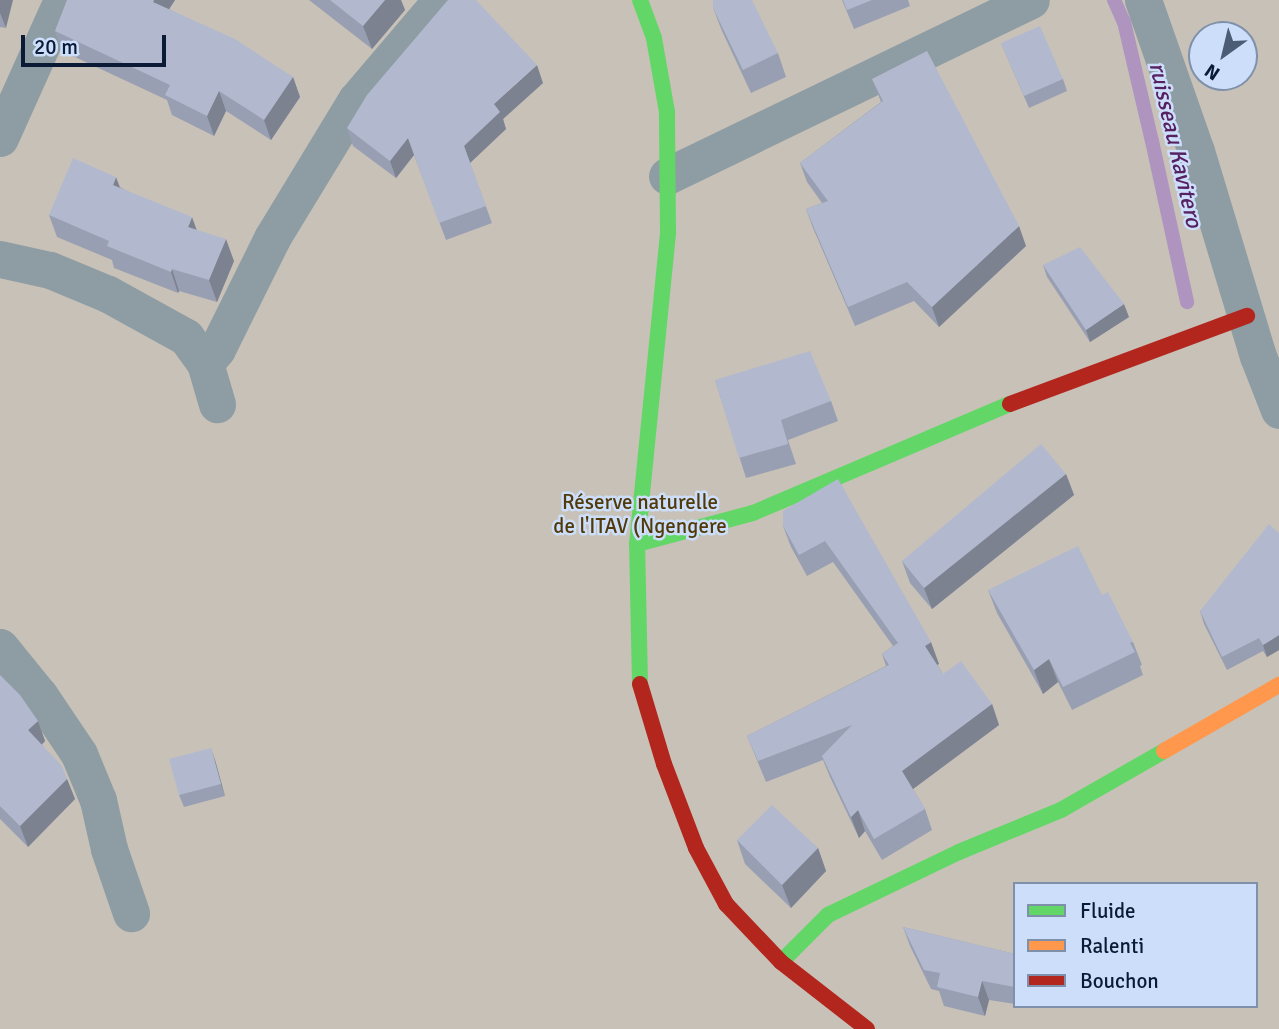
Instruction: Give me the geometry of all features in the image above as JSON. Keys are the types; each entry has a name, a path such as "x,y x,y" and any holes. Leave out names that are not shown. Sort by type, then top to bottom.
{"street":[{"path":"0,138 62,0"},
{"path":"205,363 217,348 272,238 356,100 441,0"},
{"path":"640,0 653,38 667,112 668,233 637,544 638,680 664,764 696,848 726,904 781,962 843,1013 867,1029"},
{"path":"667,176 1031,0"},
{"path":"1143,0 1196,151 1279,410"},
{"path":"0,259 51,270 108,294 186,337 205,363 216,404"},
{"path":"637,544 753,513 965,421 1247,316"},
{"path":"0,647 40,696 79,754 98,800 109,849 131,913"},
{"path":"781,962 828,915 959,852 1061,810 1279,685"}],"green space":[{"name":"Réserve naturelle de l'ITAV (Ngengere","path":"0,0 1279,0 1279,1029 0,1029"}],"building":[{"path":"67,0 154,0 153,2 235,39 293,77 264,120 219,91 207,116 165,95 170,85 55,31"},
{"path":"330,0 385,0 363,26"},
{"path":"448,0 476,0 537,65 494,104 500,112 464,146 486,206 439,223 408,138 390,161 347,128 367,95"},
{"path":"713,0 752,0 778,53 743,70 713,8"},
{"path":"843,0 872,0 847,10"},
{"path":"1040,26 1063,79 1024,96 1001,43"},
{"path":"927,51 1019,226 932,307 907,282 848,307 806,209 828,201 800,163 883,101 872,79"},
{"path":"73,158 116,177 113,185 192,217 188,227 226,239 209,280 172,269 171,272 107,246 109,241 49,215"},
{"path":"1080,247 1124,304 1086,330 1043,265"},
{"path":"810,351 831,401 781,420 788,444 739,458 715,380"},
{"path":"1041,444 1066,474 924,588 902,561"},
{"path":"838,479 931,642 925,646 943,674 961,661 992,704 902,771 925,809 874,839 858,810 851,817 822,756 852,725 758,761 747,736 889,665 882,654 898,643 825,541 799,555 783,526 783,511"},
{"path":"1269,524 1279,533 1279,635 1263,645 1259,638 1222,657 1200,611"},
{"path":"1078,546 1102,595 1108,592 1133,642 1130,643 1135,652 1063,687 1049,659 1034,670 988,590"},
{"path":"0,675 20,695 38,721 28,730 62,766 67,779 20,826 0,806"},
{"path":"211,748 221,784 179,795 169,759"},
{"path":"772,805 818,848 782,885 737,840"},
{"path":"903,927 1013,954 1013,987 982,981 978,997 937,987 940,973 924,970"}],"waterway":[{"name":"ruisseau Kavitero","path":"1114,0 1124,22 1187,302"}],"traffic: fast":[{"path":"640,0 654,38 667,112 668,233 637,544 640,684"},
{"path":"637,544 753,513 1010,404"},
{"path":"781,962 828,915 959,852 1061,810 1164,751"}],"traffic: slow":[{"path":"1164,751 1279,685"}],"traffic: jam":[{"path":"1010,404 1247,316"},
{"path":"640,684 664,764 696,848 726,904 781,962 867,1029"}]}
